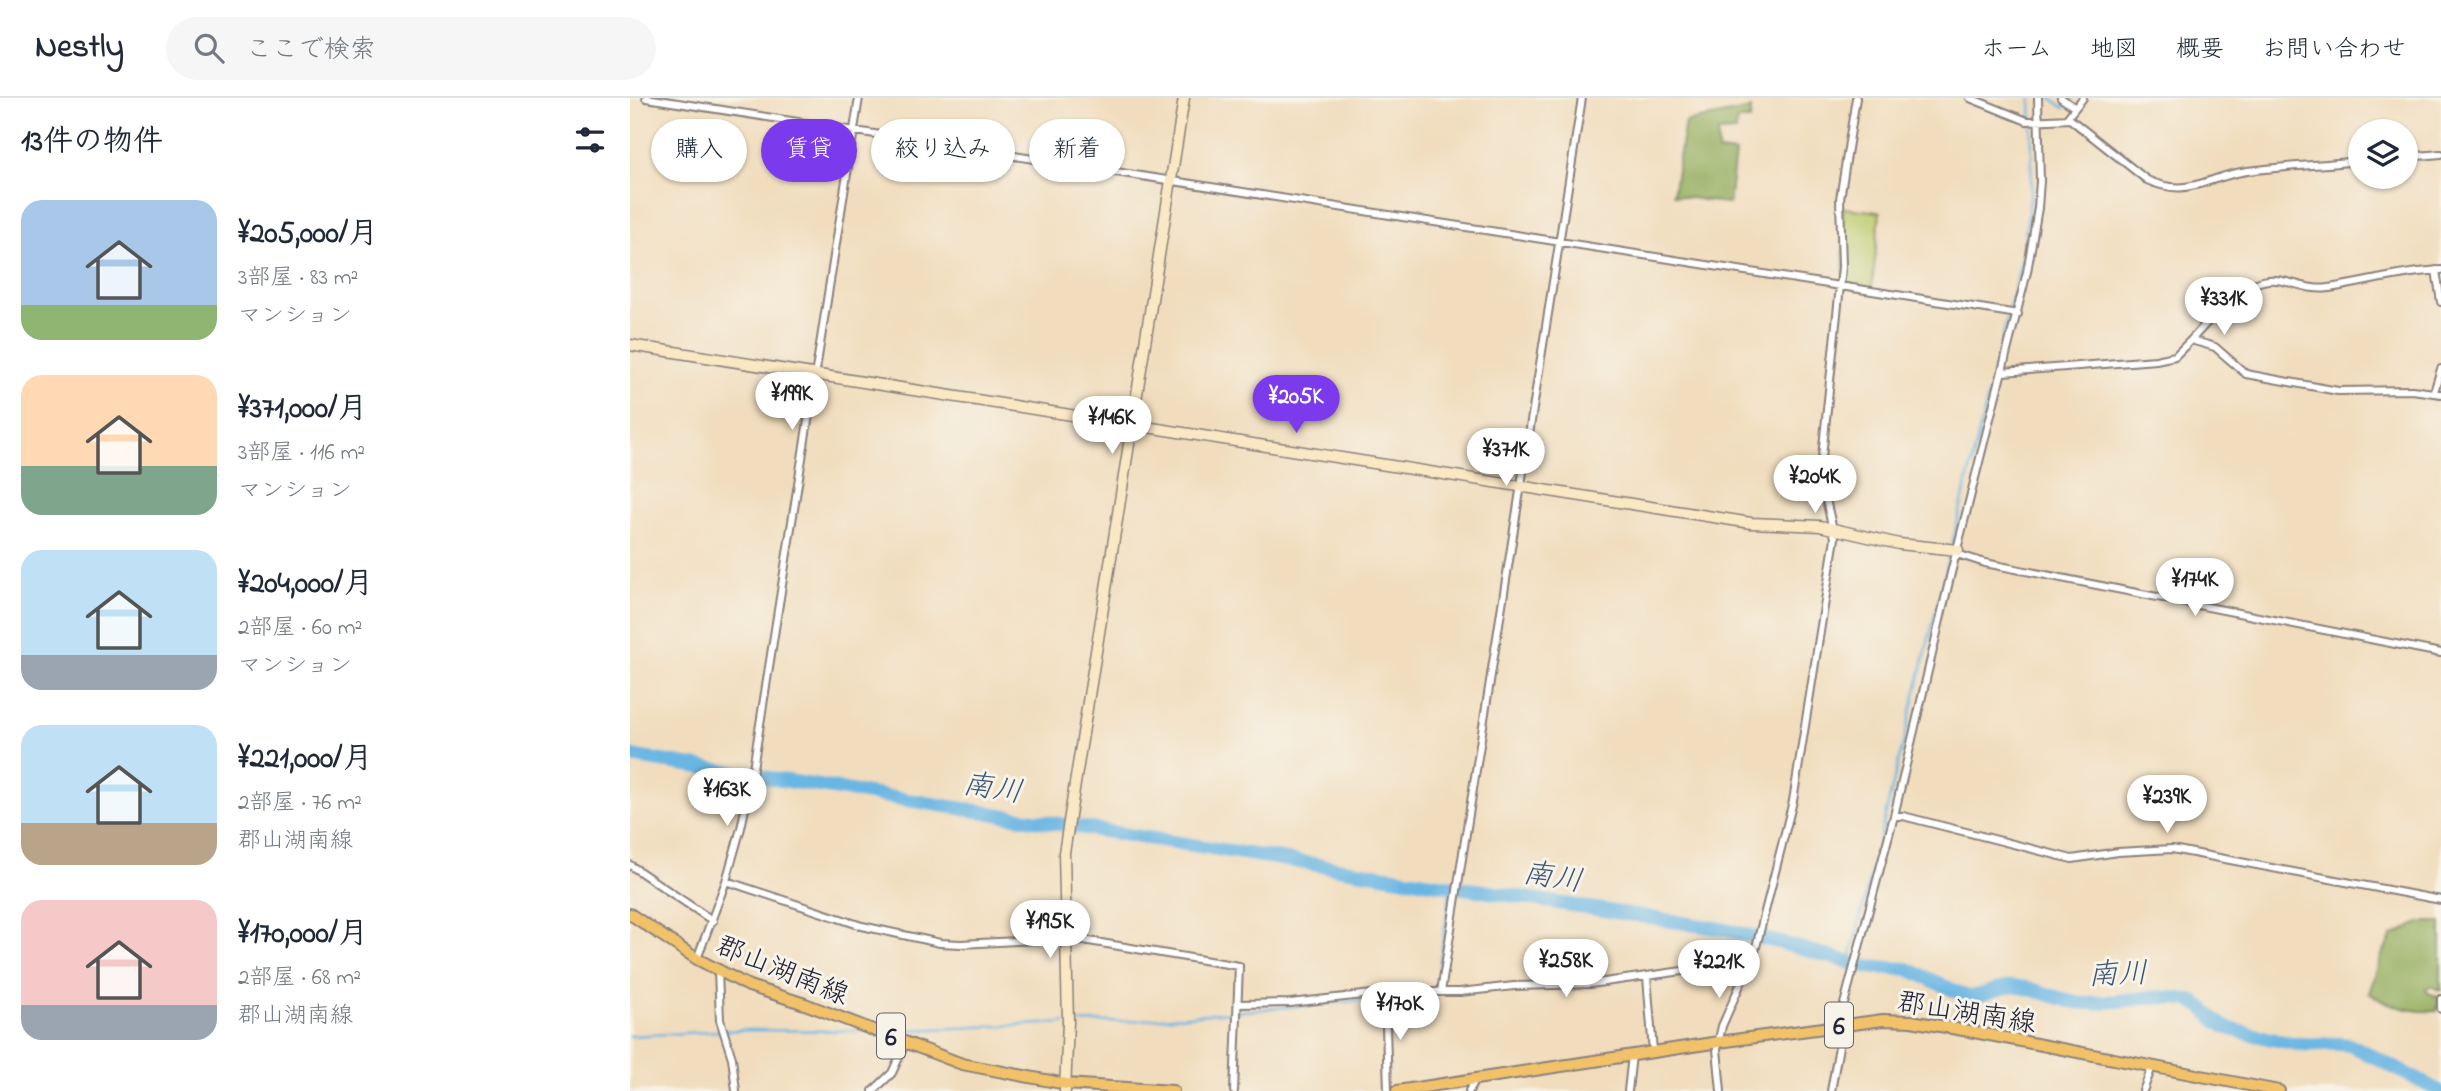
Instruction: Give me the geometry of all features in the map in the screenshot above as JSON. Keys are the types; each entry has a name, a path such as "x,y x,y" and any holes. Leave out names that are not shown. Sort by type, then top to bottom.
{"main road":[{"name":"郡山湖南線","path":"630,914 697,959 749,986 962,1064 1065,1088 1174,1091"},
{"name":"郡山湖南線","path":"1397,1091 1883,1020 1911,1021 2279,1091"}],"street":[{"path":"646,98 778,119"},
{"path":"856,119 859,98"},
{"path":"1065,1088 1068,1022 1062,873 1184,98"},
{"path":"1441,992 1582,98"},
{"path":"1721,1091 1717,1049 1722,1026 1758,943 1793,802 1835,538 1821,478 1821,466 1842,267 1840,199 1856,98"},
{"path":"1970,98 2034,121 2067,118 2147,180 2161,187 2199,185 2244,171 2348,163"},
{"path":"1831,1091 1844,1004 1894,816 2003,372 2013,314 2038,208 2034,121 2038,98"},
{"path":"2067,118 2083,98"},
{"path":"2063,99 2074,107"},
{"path":"857,131 2013,314"},
{"path":"2418,156 2441,154"},
{"path":"697,959 726,881 751,782 846,182"},
{"path":"2003,372 2169,358 2177,354 2226,303 2247,288 2270,280 2306,288 2326,288 2411,271 2438,270 2441,302"},
{"path":"2191,340 2215,347 2246,374 2338,391 2412,390 2437,393 2441,369"},
{"path":"630,345 1751,523 1809,525 1899,544 1957,552 1985,563 2441,653"},
{"path":"1894,816 1903,816 2072,859 2118,852 2172,849 2441,900"},
{"path":"630,865 713,921"},
{"path":"726,881 862,926 940,943 1065,938 1239,966 1234,1091"},
{"path":"1238,1004 1290,1003 1385,993 1590,984 1718,966 1749,968"},
{"path":"718,971 720,1020 732,1058 736,1091"},
{"path":"1647,977 1653,1052"},
{"path":"1385,993 1388,1091"},
{"path":"2441,999 2441,1009"},
{"path":"873,1091 892,1073 906,1042"},
{"path":"1628,1091 1632,1055"},
{"path":"2143,1091 2152,1067"},
{"path":"1469,1091 1475,1080"}],"green space":[{"path":"1751,109 1750,120 1737,120 1736,131 1718,132 1718,151 1735,153 1729,204 1673,195 1685,122"},
{"path":"1843,208 1880,212 1872,287 1845,283"},
{"path":"2421,922 2441,922 2441,991 2431,986 2426,989 2428,993 2439,997 2437,1011 2402,1008 2369,993 2382,955 2392,936"}],"waterway":[{"path":"1952,544 2022,257 2031,191 2031,98"},
{"path":"2051,98 2064,108 2073,98"},
{"path":"1849,963 1950,553"},
{"name":"南川","path":"630,756 1722,929 1866,967 1908,969 1968,997 2013,987 2078,1002 2163,998 2188,1000 2201,1006 2231,1029 2300,1044 2353,1046 2439,1091"},
{"path":"1436,987 1451,887"},
{"path":"1072,1023 1128,1021 1435,994"},
{"path":"895,1034 905,1035 910,1030 1065,1023"},
{"path":"630,1036 740,1030 864,1031"}]}
